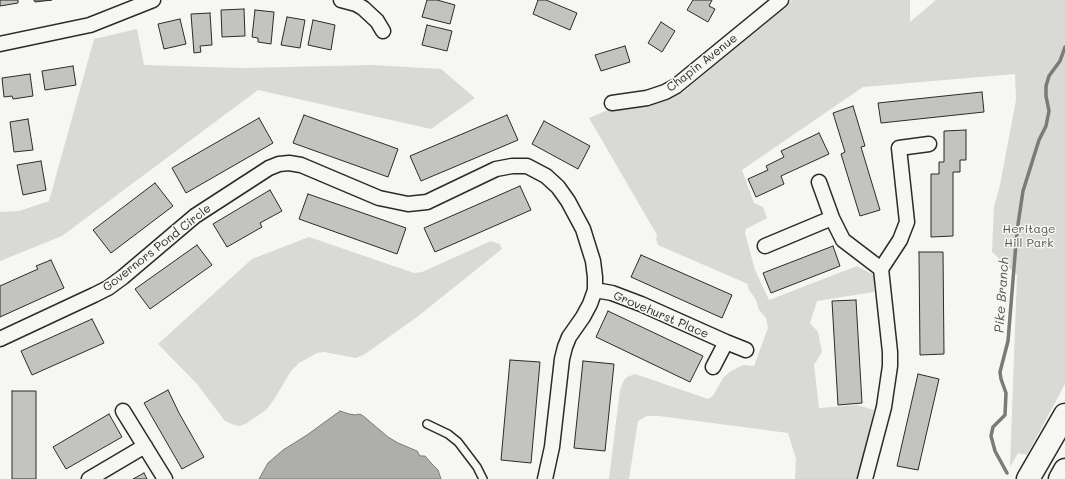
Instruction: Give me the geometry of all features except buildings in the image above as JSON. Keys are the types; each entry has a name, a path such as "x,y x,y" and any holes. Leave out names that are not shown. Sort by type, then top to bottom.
{"main road":[{"path":"1028,479 1065,415"},
{"path":"1060,479 1065,470"}],"street":[{"path":"0,44 90,25 153,0"},
{"path":"341,0 356,4 363,8 383,30"},
{"name":"Chapin Avenue","path":"612,103 647,98 665,92 676,86 781,0"},
{"path":"865,479 884,407 890,366 890,352 881,269 900,240 907,222 899,148 928,144"},
{"name":"Governors Pond Circle","path":"0,339 108,288 195,216 269,168 279,164 289,163 301,165 379,198 408,204 427,202 496,169 512,166 527,166 546,176 558,187 568,201 583,229 593,260 595,290 590,304 569,337 565,347 562,359 552,448 546,479"},
{"path":"819,182 832,218 843,240 881,269"},
{"path":"765,246 832,218"},
{"name":"Grovehurst Place","path":"595,290 612,293 641,304 746,350"},
{"path":"713,367 726,342"},
{"path":"123,411 165,479"},
{"path":"89,479 145,446"}],"lane":[{"path":"427,424 448,434 458,442 477,467 483,479"}],"green space":[{"name":"Heritage Hill Park","path":"792,0 910,0 910,22 936,0 1065,0 1065,384 1027,455 1018,453 1010,467 1017,275 992,252 994,207 1000,185 1016,100 1015,74 863,87 742,170 754,203 763,207 767,218 746,229 745,233 755,270 769,300 857,266 874,275 874,292 817,301 810,323 818,332 822,352 814,365 819,408 857,405 874,410 857,479 795,479 796,459 788,433 659,416 647,416 638,421 629,479 609,479 620,390 624,380 627,377 635,374 708,399 713,396 723,378 731,371 743,365 754,366 768,328 766,318 759,310 756,300 748,288 748,284 658,245 656,239 657,235 589,118 627,102 682,93"},
{"path":"137,29 144,65 242,68 374,65 441,69 475,98 431,129 258,90 62,236 0,261 0,212 19,211 49,201 94,39"},
{"path":"309,237 414,273 422,272 491,241 500,244 502,249 417,317 365,354 356,358 324,352 317,353 299,363 291,371 266,410 247,423 240,426 234,425 225,421 197,384 158,344 252,259"}],"shaded area":[{"path":"340,411 349,414 362,415 388,437 417,451 420,456 425,456 438,470 441,479 259,479 268,463 283,450"}],"waterway":[{"name":"Pike Branch","path":"1007,473 995,451 991,436 993,427 1005,415 1006,393 1000,372 1008,341 1017,231 1023,191 1039,140 1046,126 1049,111 1046,86 1049,76 1060,61 1065,47"}]}
